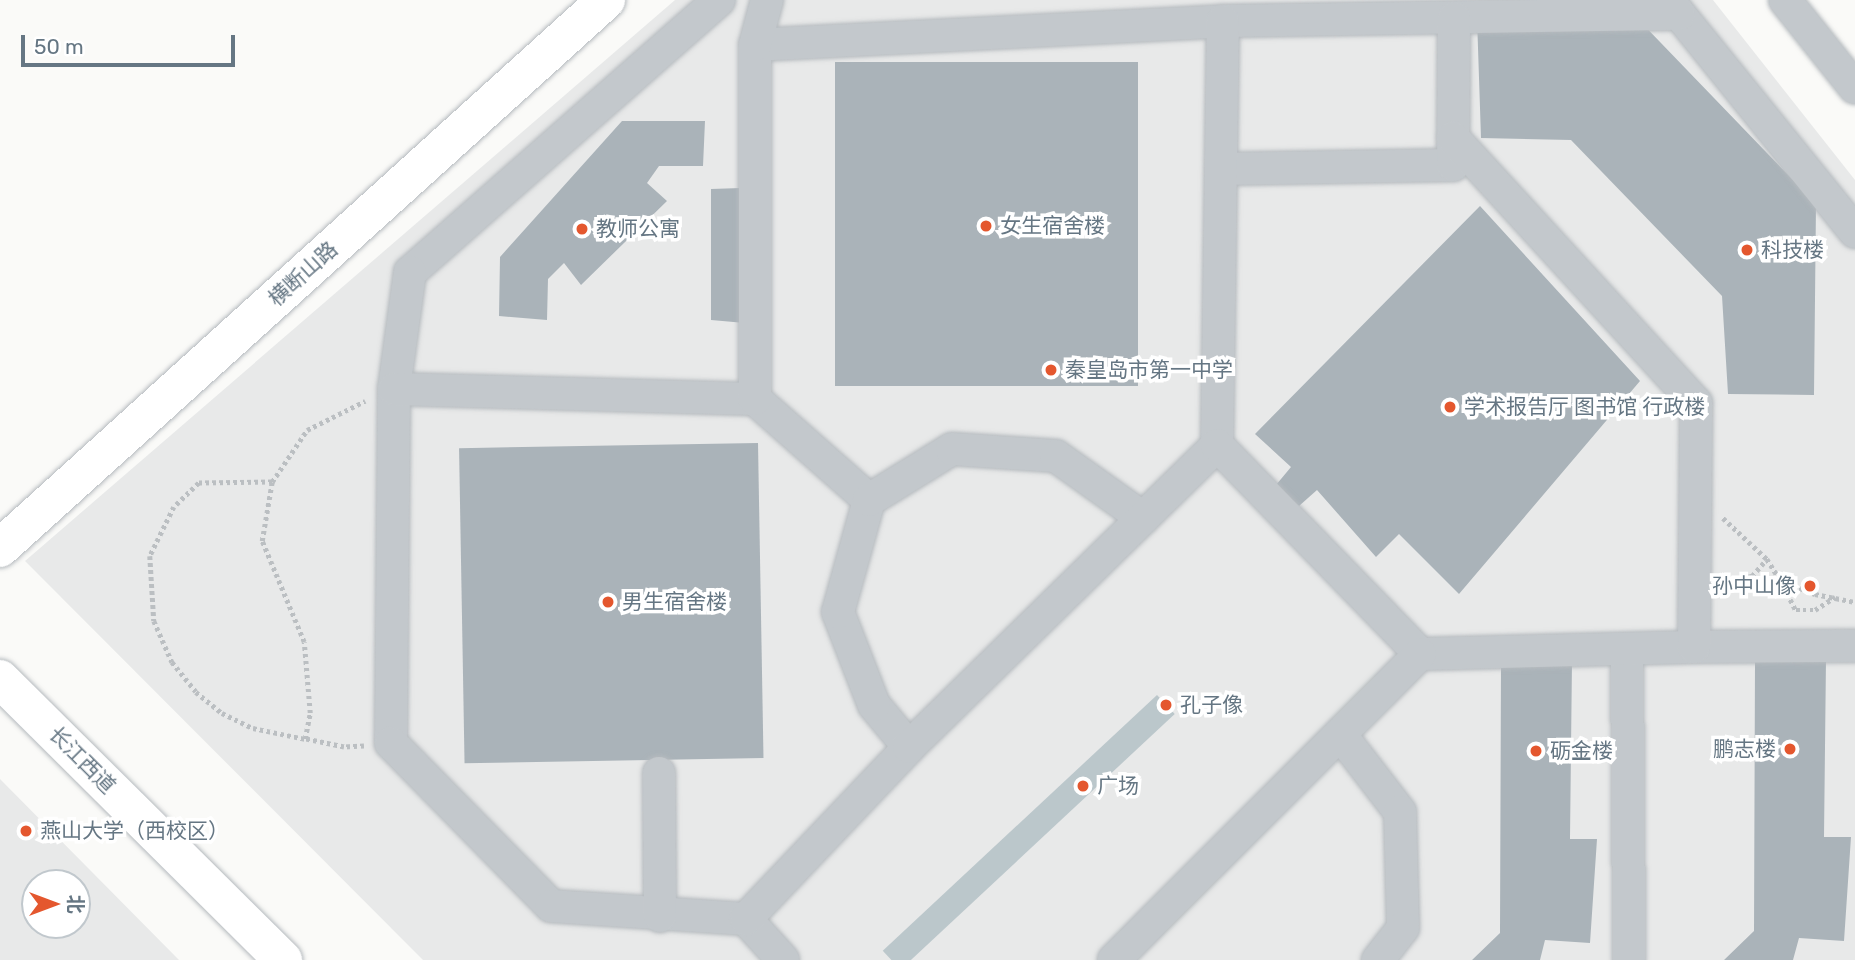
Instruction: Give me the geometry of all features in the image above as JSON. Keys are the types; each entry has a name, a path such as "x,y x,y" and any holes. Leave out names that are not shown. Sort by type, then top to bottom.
{"main road":[{"name":"横断山路","path":"0,548 606,0"},
{"name":"长江西道","path":"0,679 282,960"}],"street":[{"path":"719,0 410,272 394,389 391,743 551,906 660,916 746,919 783,960"},
{"path":"755,398 755,45 767,0"},
{"path":"1784,0 1855,88"},
{"path":"755,45 1223,21 1454,18 1674,7 1855,232"},
{"path":"1221,169 1453,165 1454,18"},
{"path":"746,919 909,747 1217,445 1223,21"},
{"path":"1453,138 1696,402 1694,647"},
{"path":"394,389 755,398 869,500"},
{"path":"1217,445 1420,654"},
{"path":"909,747 874,705 838,612 869,500 951,449 1017,453 1056,456 1143,518"},
{"path":"1115,960 1420,654 1855,646"},
{"path":"1627,649 1629,960"},
{"path":"1340,734 1400,812 1404,928 1378,960"},
{"path":"659,773 660,916"}],"path":[{"path":"305,739 310,713 304,642 262,541 272,482 307,430 394,389"},
{"path":"272,482 200,484 174,507 150,556 154,621 173,662 196,692 222,713 253,728 344,747 391,743"},
{"path":"1695,502 1733,524 1768,559 1796,610 1815,610 1836,596"},
{"path":"1694,571 1720,573 1734,580 1752,576 1768,559"},
{"path":"1780,580 1815,594 1836,596 1855,602"}],"shaded area":[{"name":"秦皇岛市第一中学","path":"675,0 1713,0 1855,180 1855,960 423,960 25,561"},
{"path":"1157,695 1175,714 911,960 891,960 883,951"},
{"name":"燕山大学（西校区）","path":"0,779 89,869 21,869 21,939 91,939 91,871 179,960 0,960"}],"building":[{"name":"科技楼","path":"1634,15 1816,204 1814,395 1728,394 1722,296 1571,140 1481,138 1477,18"},
{"name":"女生宿舍楼","path":"835,62 1138,62 1138,386 835,386"},
{"name":"教师公寓","path":"622,121 705,121 703,166 659,166 647,183 667,201 581,285 564,263 548,279 547,320 499,316 500,257"},
{"path":"741,188 745,323 711,320 711,189"},
{"name":"学术报告厅 图书馆 行政楼","path":"1480,206 1640,381 1459,594 1399,534 1376,557 1317,490 1299,506 1276,485 1291,467 1255,434"},
{"name":"男生宿舍楼","path":"758,443 763,758 465,763 459,448"},
{"name":"鹏志楼","path":"1826,659 1824,837 1851,837 1844,941 1799,938 1793,960 1724,960 1754,931 1755,661"},
{"name":"砺金楼","path":"1572,661 1570,839 1597,839 1590,943 1545,940 1540,960 1472,960 1500,933 1501,663"}],"place":[{"name":"女生宿舍楼","path":"986,226"},
{"name":"教师公寓","path":"582,229"},
{"name":"科技楼","path":"1747,250"},
{"name":"秦皇岛市第一中学","path":"1051,370"},
{"name":"学术报告厅 图书馆 行政楼","path":"1450,407"},
{"name":"孙中山像","path":"1810,586"},
{"name":"男生宿舍楼","path":"608,602"},
{"name":"孔子像","path":"1166,705"},
{"name":"鹏志楼","path":"1790,749"},
{"name":"砺金楼","path":"1536,751"},
{"name":"广场","path":"1083,786"},
{"name":"燕山大学（西校区）","path":"26,831"}]}
